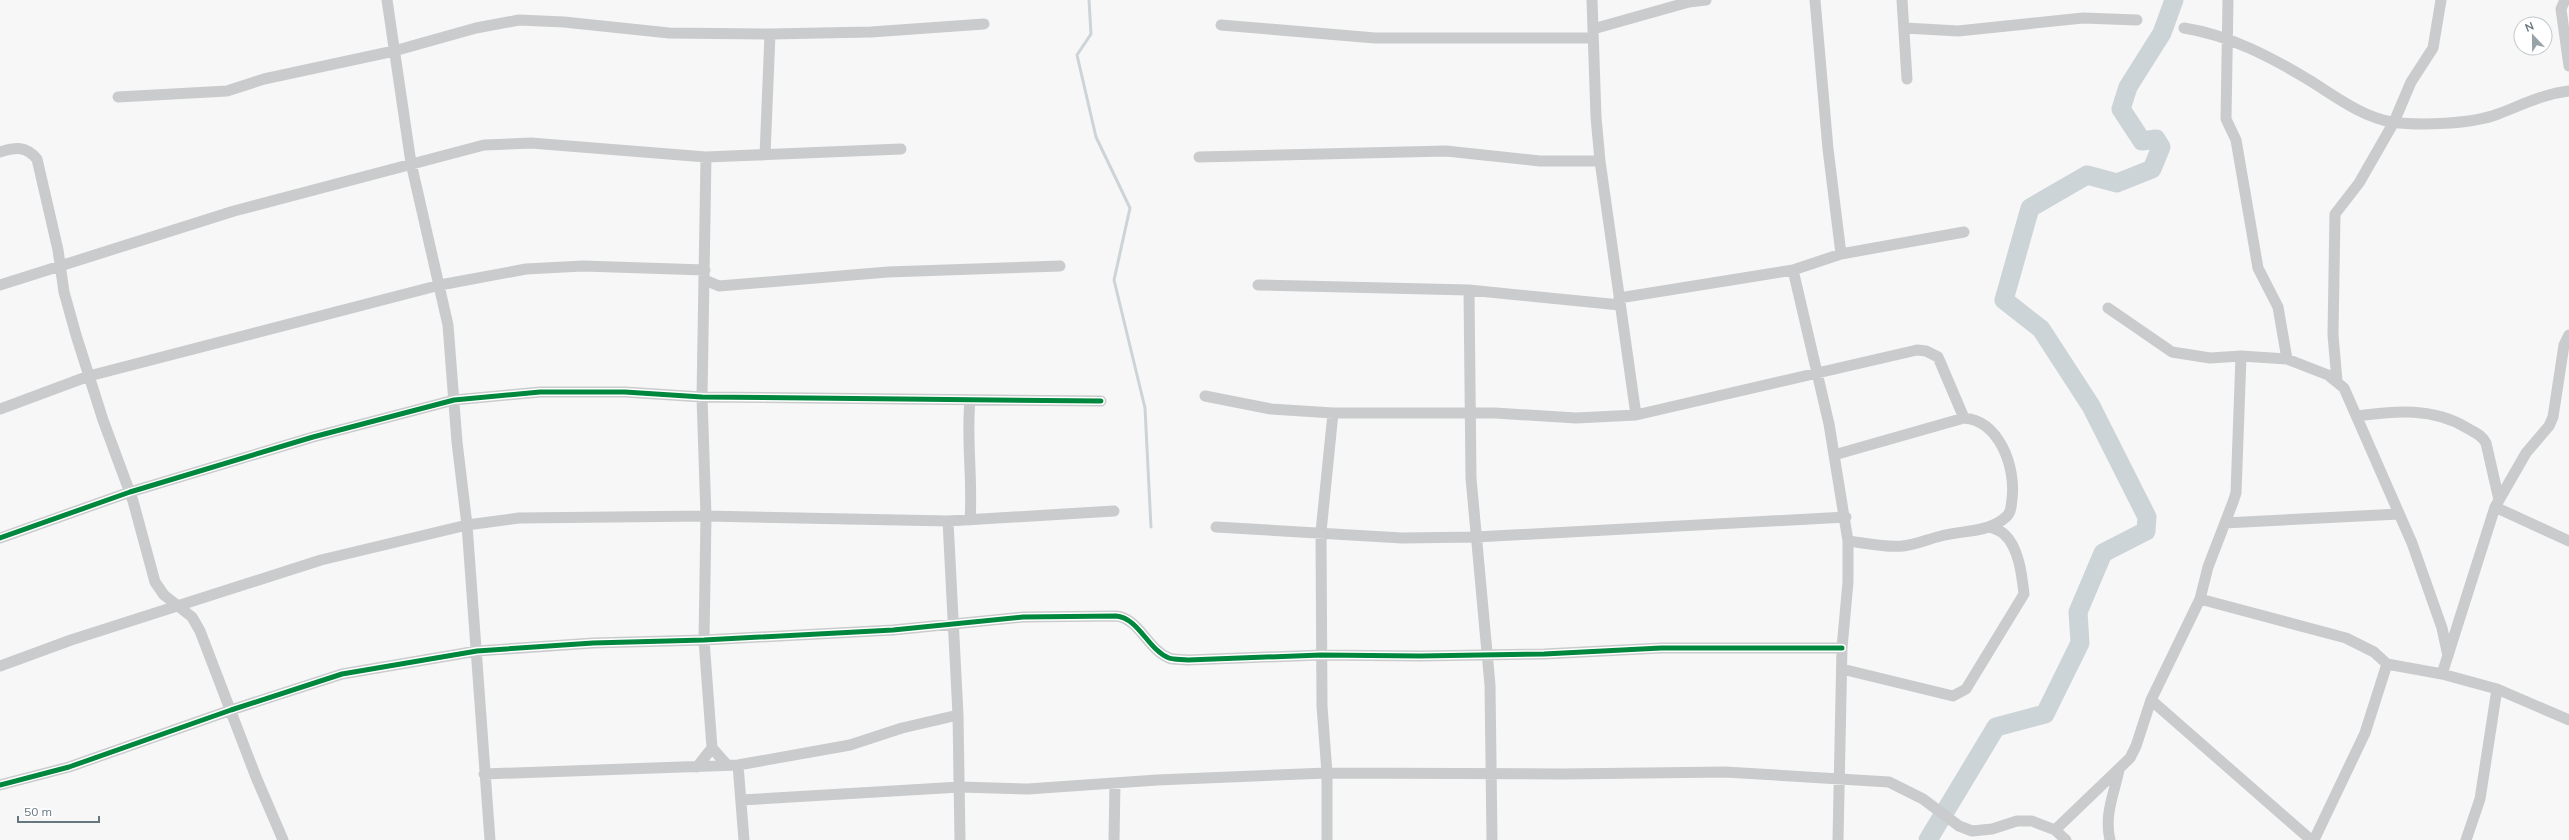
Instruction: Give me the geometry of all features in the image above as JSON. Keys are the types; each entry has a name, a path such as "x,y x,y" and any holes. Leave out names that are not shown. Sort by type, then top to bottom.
{"street":[{"path":"387,0 411,163 425,232 440,285 448,325 457,442 467,525 490,840"},
{"path":"1592,0 1600,161 1636,415"},
{"path":"1221,26 1375,38 1593,34 1689,2 1706,0"},
{"path":"1815,0 1828,149 1841,254"},
{"path":"1902,0 1905,28 1907,79"},
{"path":"2228,0 2226,38 2226,119 2236,140 2258,268 2278,307 2286,359"},
{"path":"2337,381 2333,335 2335,214 2358,182 2394,122 2411,82 2433,48 2440,0"},
{"path":"2565,0 2561,9 2569,66"},
{"path":"1905,28 1958,30 2083,18 2138,20"},
{"path":"118,97 227,91 264,79 394,51 476,28 519,20 564,22 669,33 770,34 871,32 984,24"},
{"path":"2184,28 2226,38 2302,76 2374,118 2394,122 2468,120 2497,115 2524,102 2569,91"},
{"path":"765,155 770,34"},
{"path":"0,286 61,268 234,211 411,163 500,143 581,146 706,157 900,149"},
{"path":"0,152 22,148 31,152 37,159 61,268 64,292 89,376 130,492 155,582 164,596 192,617 200,631 281,840"},
{"path":"1199,157 1446,151 1540,161 1600,161"},
{"path":"697,767 712,748 704,640 706,516 702,397 706,157"},
{"path":"1258,285 1469,290 1620,301 1793,270 1841,254 1964,232"},
{"path":"0,409 89,376 440,285 526,269 583,266 705,275 719,286"},
{"path":"704,297 719,286 888,272 1060,266"},
{"path":"1793,270 1834,455 1846,517 1848,541 1848,582 1842,648 1838,840"},
{"path":"1469,290 1471,319 1469,415 1476,536 1490,685 1492,840"},
{"path":"2108,308 2172,352 2210,358 2241,356 2286,359 2337,381 2344,388 2399,514 2431,595 2442,628 2448,656"},
{"path":"2442,674 2497,504 2526,453 2549,426 2553,417 2564,345 2569,335"},
{"path":"1205,396 1271,409 1333,413 1469,415 1495,413 1576,418 1636,415 1917,350 1926,351 1938,358 1964,418"},
{"path":"2055,830 2119,770 2136,746 2151,700 2200,599 2208,567 2226,523 2236,493 2241,356"},
{"path":"0,538 130,492 313,437 454,400 540,392 625,392 702,397 1102,401"},
{"path":"970,400 968,423 972,490 970,520"},
{"path":"2357,416 2391,412 2430,413 2455,420 2483,438 2486,442 2497,504"},
{"path":"1327,840 1327,773 1321,655 1321,532 1333,413"},
{"path":"1834,455 1964,418 1976,419 1994,435 2000,443 2012,474 2014,486 2011,510 2005,518 1990,527 1941,536 1902,546 1848,541"},
{"path":"2497,504 2569,541"},
{"path":"0,666 178,605 321,560 467,525 519,518 706,516 948,521 1114,511"},
{"path":"2226,523 2399,514"},
{"path":"1216,527 1321,532 1402,538 1476,536 1846,517"},
{"path":"948,521 958,715 960,840"},
{"path":"1842,669 1953,696 1966,689 2024,594 2022,579 2010,541 2004,534 1990,527"},
{"path":"2200,599 2346,638 2374,652 2387,664 2442,674 2497,689 2569,720"},
{"path":"0,784 69,768 231,710 342,674 477,651 593,643 704,640 893,630 1023,617 1116,616 1128,620 1158,650 1169,658 1188,660 1321,655 1486,655 1654,648 1842,648"},
{"path":"2314,840 2365,733 2387,664"},
{"path":"2466,840 2480,799 2497,689"},
{"path":"2151,700 2311,840"},
{"path":"484,774 733,765 850,745 902,728 958,715"},
{"path":"712,748 733,765 741,800 744,840"},
{"path":"2110,840 2106,826 2107,815 2115,793 2119,770"},
{"path":"741,800 960,788 1028,790 1115,783 1327,773 1491,774 1725,772 1889,782 1923,799 1958,826 1972,831 1992,829 2017,821 2032,820 2055,830 2066,840"},
{"path":"1114,840 1115,783"}],"waterway":[{"path":"1089,0 1091,34 1077,55 1096,137 1130,208 1114,280 1145,408 1151,527"},
{"path":"1928,840 1996,727 2045,714 2080,643 2078,612 2103,553 2146,531 2147,517 2091,406 2041,329 2004,300 2030,208 2087,175 2117,183 2152,169 2161,147 2156,139 2142,141 2121,109 2128,87 2162,33 2174,0"}],"cycle path":[{"path":"0,538 130,492 313,437 454,400 540,392 625,392 702,397 1101,401"},
{"path":"0,785 69,767 231,710 342,674 477,651 593,643 704,640 893,630 1023,617 1116,616 1131,622 1162,654 1171,659 1188,660 1321,655 1420,656 1544,654 1661,648 1842,648"}]}
